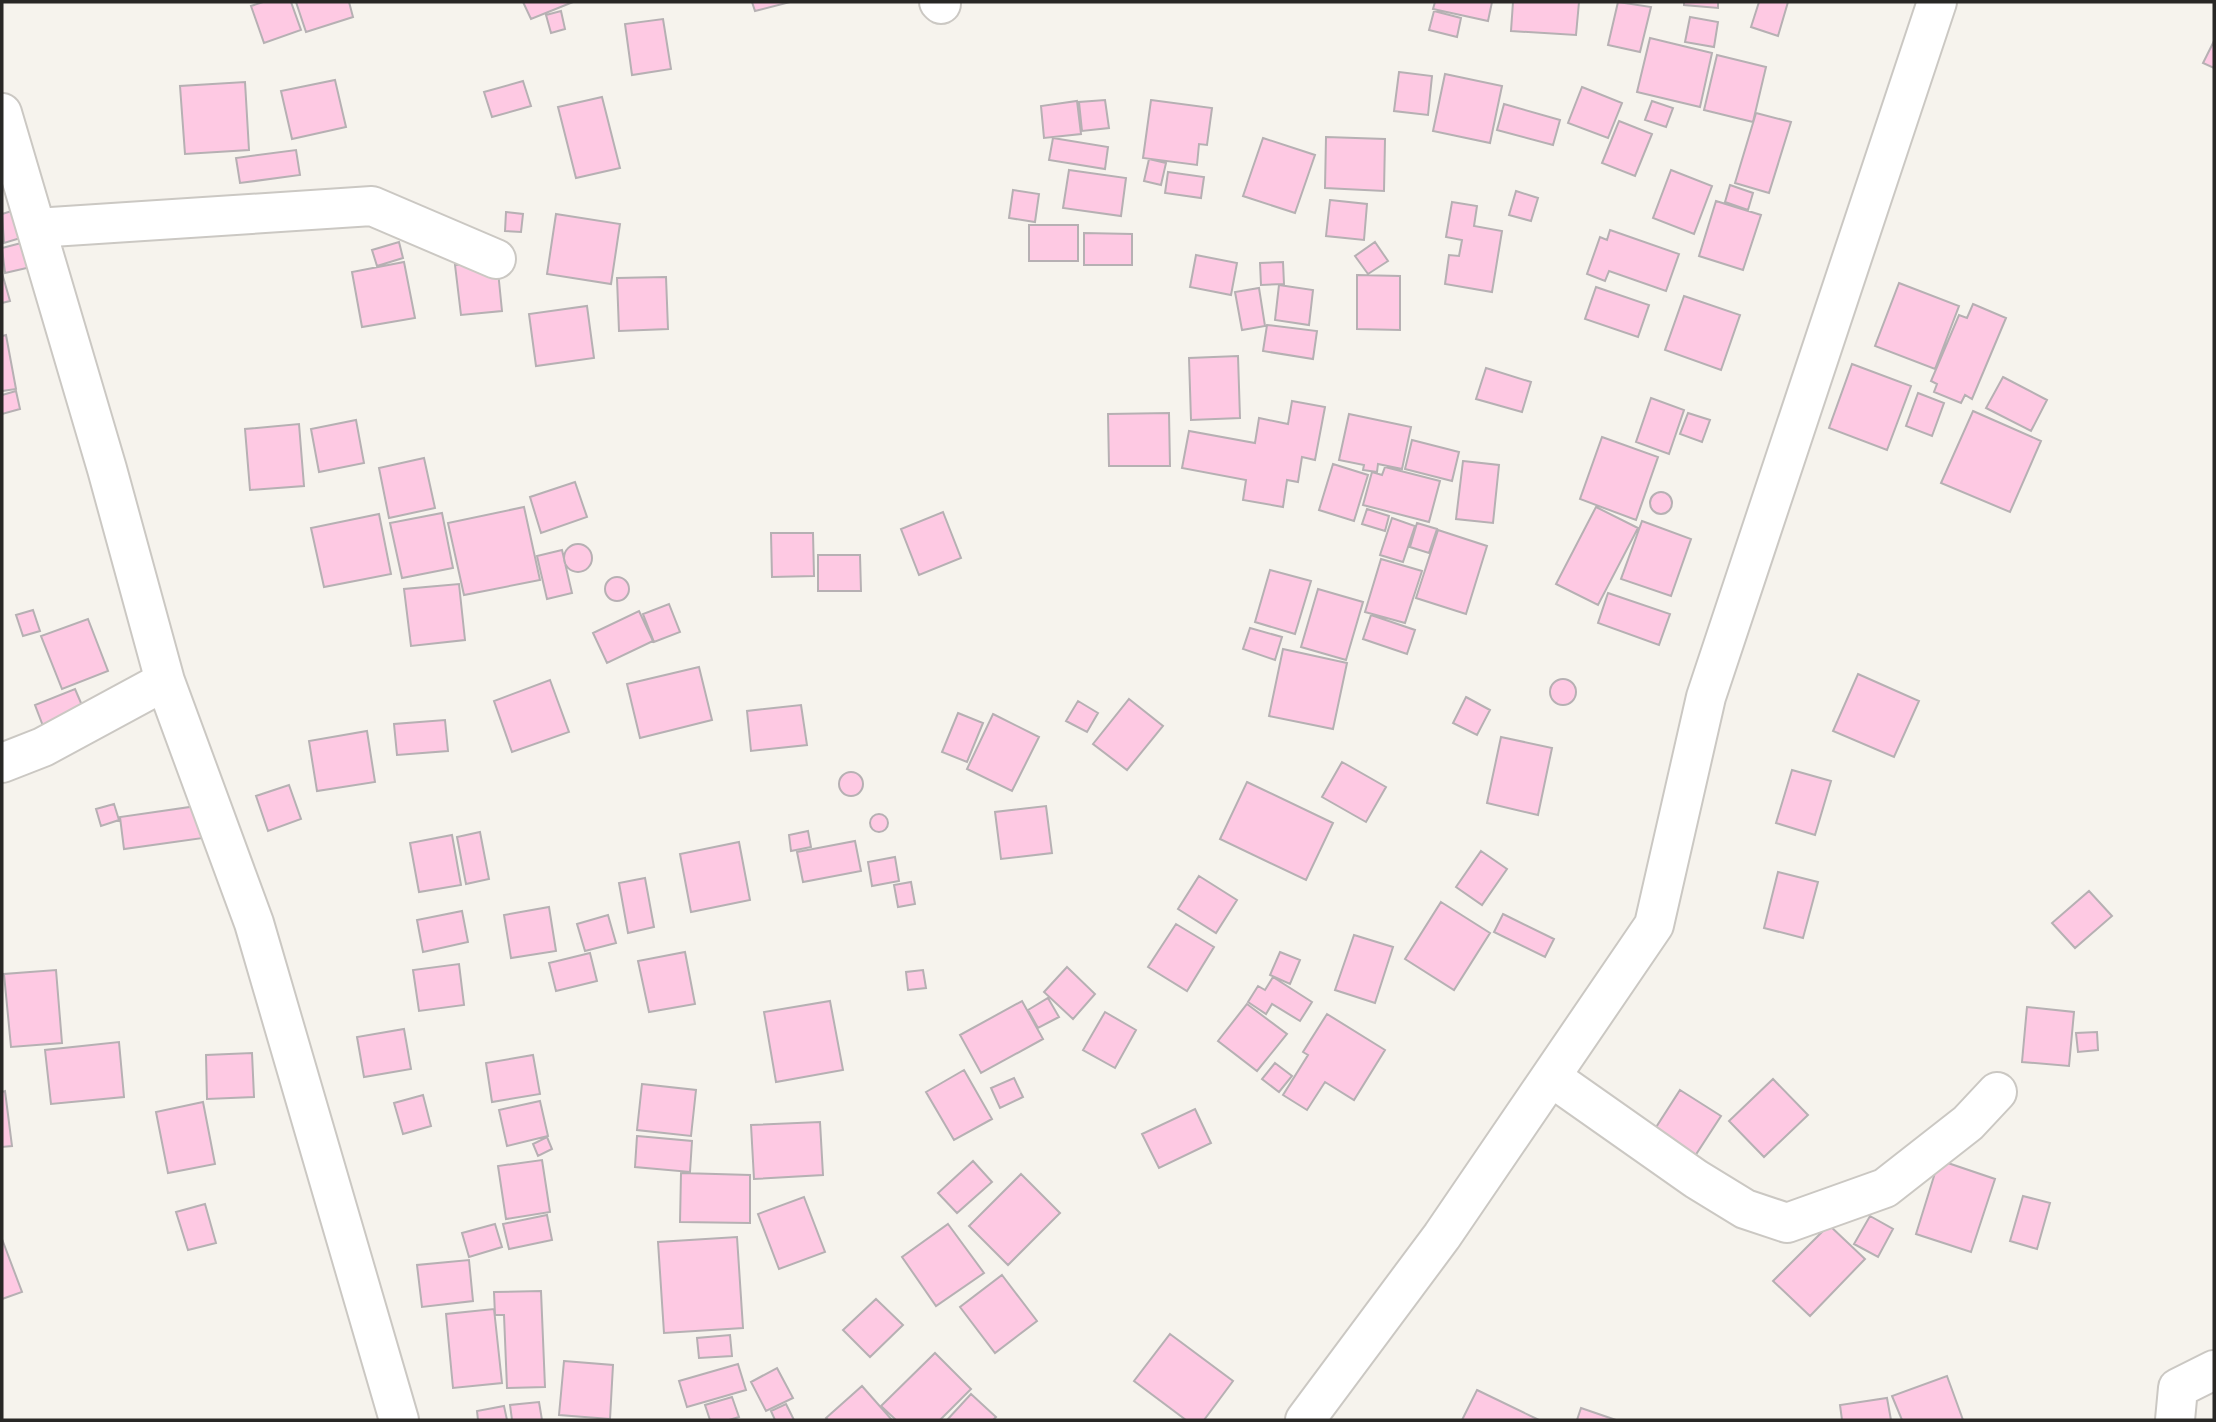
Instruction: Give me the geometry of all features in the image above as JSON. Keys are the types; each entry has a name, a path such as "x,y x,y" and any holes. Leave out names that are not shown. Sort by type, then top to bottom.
{"street":[{"path":"1305,1420 1442,1236 1654,925 1706,696 1937,2"},
{"path":"2,113 107,469 165,681 254,923 399,1420"},
{"path":"36,228 372,206 496,258"},
{"path":"2,763 43,747 165,681"},
{"path":"1551,1077 1696,1179 1745,1209 1787,1223 1885,1188 1968,1124 1997,1092"},
{"path":"2175,1420 2178,1388 2214,1370"}],"building":[{"path":"263,2 291,2 301,30 264,43 251,6"},
{"path":"296,2 349,2 353,17 306,32"},
{"path":"523,2 573,2 531,19"},
{"path":"752,2 790,2 755,11"},
{"path":"1435,2 1492,2 1488,21 1433,9"},
{"path":"1513,2 1579,2 1576,35 1511,31"},
{"path":"1618,2 1651,7 1640,52 1608,45"},
{"path":"1684,2 1718,2 1718,8 1684,5"},
{"path":"1759,2 1788,2 1778,36 1751,27"},
{"path":"561,11 565,29 551,33 546,15"},
{"path":"1434,11 1461,18 1457,37 1429,30"},
{"path":"1690,17 1718,22 1714,47 1685,42"},
{"path":"663,19 671,69 632,75 625,24"},
{"path":"1650,38 1712,53 1700,107 1637,92"},
{"path":"2214,41 2214,68 2203,63"},
{"path":"1717,55 1766,67 1753,122 1704,110"},
{"path":"1399,72 1432,76 1428,115 1394,111"},
{"path":"1445,74 1502,86 1490,143 1433,131"},
{"path":"335,80 346,127 292,139 281,91"},
{"path":"523,81 531,106 492,117 484,92"},
{"path":"245,82 249,150 185,154 180,86"},
{"path":"1582,87 1622,103 1608,138 1568,123"},
{"path":"602,97 620,168 576,178 558,107"},
{"path":"1105,100 1109,128 1082,131 1079,102"},
{"path":"1151,100 1212,108 1207,145 1199,144 1197,165 1143,158"},
{"path":"1077,101 1081,134 1044,138 1041,106"},
{"path":"1652,101 1673,108 1666,127 1645,120"},
{"path":"1504,104 1560,120 1553,145 1497,130"},
{"path":"1756,113 1791,122 1769,193 1735,183"},
{"path":"1619,121 1652,134 1635,176 1602,163"},
{"path":"1326,137 1385,139 1384,191 1325,188"},
{"path":"1053,138 1108,147 1105,169 1049,160"},
{"path":"1263,138 1315,155 1295,213 1243,196"},
{"path":"296,150 300,175 240,183 236,158"},
{"path":"1149,159 1166,163 1161,185 1144,181"},
{"path":"1069,170 1126,178 1121,216 1063,208"},
{"path":"1671,170 1712,186 1694,234 1653,218"},
{"path":"1168,172 1204,177 1201,198 1165,193"},
{"path":"1730,185 1753,193 1748,210 1725,202"},
{"path":"1013,190 1039,194 1035,222 1009,218"},
{"path":"1516,191 1538,198 1531,221 1509,215"},
{"path":"1330,200 1367,204 1364,240 1326,236"},
{"path":"1716,201 1761,215 1743,270 1699,256"},
{"path":"1452,202 1477,206 1474,226 1502,231 1492,292 1445,284 1449,255 1459,256 1462,240 1446,237"},
{"path":"28,206 37,233 4,243 2,214"},
{"path":"506,212 523,214 521,232 505,231"},
{"path":"556,214 620,224 611,284 547,274"},
{"path":"1029,225 1078,225 1078,261 1029,261"},
{"path":"1610,230 1679,254 1666,291 1609,271 1605,281 1587,274 1600,237 1607,240"},
{"path":"1084,233 1132,234 1132,265 1084,265"},
{"path":"25,242 31,267 5,273 2,248"},
{"path":"399,242 403,258 377,266 372,250"},
{"path":"1375,242 1388,261 1368,274 1355,256"},
{"path":"1196,255 1237,263 1231,295 1190,287"},
{"path":"497,261 502,311 461,315 455,265"},
{"path":"404,262 415,318 362,327 352,272"},
{"path":"1283,262 1284,284 1261,285 1260,263"},
{"path":"2,273 10,301 2,303"},
{"path":"1357,275 1400,276 1400,330 1357,329"},
{"path":"666,277 668,329 619,331 617,278"},
{"path":"1899,283 1959,306 1935,369 1875,346"},
{"path":"1279,285 1313,290 1309,325 1275,320"},
{"path":"1596,287 1649,305 1638,337 1585,319"},
{"path":"1259,288 1265,326 1242,330 1235,292"},
{"path":"1684,296 1740,315 1721,370 1665,350"},
{"path":"1973,304 2006,318 1972,399 1965,395 1961,403 1934,392 1937,384 1931,381 1959,315 1967,318"},
{"path":"587,306 594,358 536,366 529,314"},
{"path":"1267,325 1317,331 1313,359 1263,351"},
{"path":"6,335 16,389 2,391 2,336"},
{"path":"1238,356 1240,418 1191,420 1189,358"},
{"path":"1852,364 1911,386 1887,450 1829,428"},
{"path":"1486,368 1531,382 1522,412 1476,399"},
{"path":"2003,377 2047,400 2031,431 1986,408"},
{"path":"16,391 20,409 2,414 2,395"},
{"path":"1918,393 1944,403 1932,436 1906,426"},
{"path":"1651,398 1684,410 1669,454 1636,442"},
{"path":"1292,401 1325,407 1315,460 1302,457 1298,482 1287,480 1283,507 1243,500 1246,480 1182,468 1189,431 1255,443 1259,418 1288,424"},
{"path":"1973,411 2041,441 2010,512 1941,483"},
{"path":"1169,413 1170,466 1109,466 1108,414"},
{"path":"1688,413 1710,420 1702,442 1680,434"},
{"path":"1349,414 1411,427 1402,469 1378,464 1377,472 1363,470 1364,465 1339,460"},
{"path":"356,420 364,463 319,472 311,429"},
{"path":"299,424 304,486 250,490 245,429"},
{"path":"1602,437 1658,457 1636,520 1580,499"},
{"path":"1412,440 1459,452 1452,481 1405,469"},
{"path":"424,458 435,508 389,518 379,468"},
{"path":"1463,461 1499,465 1493,523 1456,519"},
{"path":"1333,464 1368,475 1354,521 1319,510"},
{"path":"1385,467 1440,481 1429,522 1363,505 1372,472 1382,475"},
{"path":"575,482 587,517 541,533 530,497"},
{"path":"1661,492 1669,495 1672,503 1669,511 1661,514 1653,511 1650,503 1653,495"},
{"path":"524,507 540,580 464,595 448,523"},
{"path":"1596,507 1638,528 1598,605 1556,584"},
{"path":"1367,509 1389,516 1385,531 1362,524"},
{"path":"943,512 961,558 919,575 901,529"},
{"path":"442,513 453,568 402,578 390,523"},
{"path":"379,514 391,574 324,587 311,528"},
{"path":"1392,518 1415,526 1403,562 1380,555"},
{"path":"1642,521 1691,539 1671,596 1621,579"},
{"path":"1417,523 1437,529 1429,553 1410,547"},
{"path":"1438,530 1487,546 1466,614 1416,598"},
{"path":"771,533 813,533 814,576 772,577"},
{"path":"578,544 588,548 592,558 588,568 578,572 568,568 564,558 568,548"},
{"path":"562,550 572,593 547,599 537,556"},
{"path":"818,555 860,555 861,591 818,591"},
{"path":"1381,559 1422,571 1405,623 1365,612"},
{"path":"1270,570 1311,581 1295,634 1255,622"},
{"path":"617,577 626,580 629,589 626,598 617,601 608,598 605,589 608,580"},
{"path":"459,584 465,640 411,646 404,589"},
{"path":"1318,589 1363,602 1346,660 1301,647"},
{"path":"1608,593 1670,614 1659,645 1598,623"},
{"path":"669,604 680,632 654,642 643,614"},
{"path":"33,610 40,631 23,636 16,615"},
{"path":"639,611 653,641 607,663 593,633"},
{"path":"1371,615 1415,630 1407,654 1363,639"},
{"path":"88,619 108,671 62,689 41,636"},
{"path":"1250,628 1282,637 1275,660 1243,649"},
{"path":"1283,649 1347,663 1333,729 1269,716"},
{"path":"699,667 712,720 640,738 627,684"},
{"path":"1858,674 1919,701 1894,757 1833,731"},
{"path":"1563,679 1572,683 1576,692 1572,701 1563,705 1554,701 1550,692 1554,683"},
{"path":"550,680 569,732 512,752 494,701"},
{"path":"75,689 84,710 43,726 35,705"},
{"path":"1466,697 1490,710 1477,735 1453,723"},
{"path":"1129,699 1163,726 1127,770 1093,744"},
{"path":"1078,701 1098,713 1087,732 1066,721"},
{"path":"801,705 807,745 751,751 747,711"},
{"path":"958,713 983,723 967,762 942,752"},
{"path":"993,714 1039,737 1012,791 967,769"},
{"path":"445,720 448,751 397,755 394,724"},
{"path":"367,731 375,782 317,791 309,741"},
{"path":"1501,737 1552,748 1538,815 1487,803"},
{"path":"1342,762 1386,787 1366,822 1322,797"},
{"path":"1792,770 1831,781 1815,835 1776,823"},
{"path":"851,772 860,775 863,784 860,793 851,796 842,793 839,784 842,775"},
{"path":"1247,782 1333,823 1306,880 1220,839"},
{"path":"289,785 301,819 268,831 256,796"},
{"path":"114,804 119,820 101,826 96,809"},
{"path":"197,806 203,838 124,849 120,817"},
{"path":"1046,806 1052,853 1001,859 995,812"},
{"path":"879,814 885,817 888,823 885,829 879,832 873,829 870,823 873,817"},
{"path":"808,831 811,847 791,851 789,835"},
{"path":"480,832 489,879 466,884 457,837"},
{"path":"452,835 461,885 419,892 410,843"},
{"path":"855,841 861,871 803,882 797,852"},
{"path":"739,842 750,900 691,912 680,854"},
{"path":"1481,851 1507,869 1482,905 1456,887"},
{"path":"895,857 899,881 872,886 868,862"},
{"path":"1778,872 1818,882 1803,938 1764,928"},
{"path":"1199,876 1237,900 1216,933 1178,909"},
{"path":"645,878 654,927 628,933 619,883"},
{"path":"911,882 915,904 898,907 894,885"},
{"path":"2089,891 2112,916 2075,948 2052,923"},
{"path":"1441,902 1490,933 1454,990 1405,959"},
{"path":"549,907 556,951 511,958 504,915"},
{"path":"462,911 468,942 423,952 417,920"},
{"path":"1503,914 1554,939 1545,957 1494,932"},
{"path":"608,915 616,943 585,951 577,924"},
{"path":"1176,924 1214,947 1187,991 1148,967"},
{"path":"1354,935 1393,947 1375,1003 1335,990"},
{"path":"685,952 695,1004 649,1012 638,961"},
{"path":"1280,952 1300,960 1290,984 1270,975"},
{"path":"590,953 597,981 556,991 549,963"},
{"path":"459,964 464,1005 419,1011 413,970"},
{"path":"1067,967 1095,994 1073,1019 1044,992"},
{"path":"56,970 62,1043 11,1047 4,974"},
{"path":"923,970 926,988 908,990 906,972"},
{"path":"1273,977 1312,1002 1300,1021 1272,1004 1266,1014 1248,1002 1258,986 1265,990"},
{"path":"1048,998 1059,1017 1038,1028 1028,1010"},
{"path":"830,1001 843,1070 776,1082 764,1012"},
{"path":"1022,1001 1043,1039 981,1073 960,1035"},
{"path":"1247,1004 1287,1034 1257,1071 1218,1041"},
{"path":"2027,1007 2074,1012 2069,1066 2022,1062"},
{"path":"1105,1012 1136,1030 1115,1068 1083,1050"},
{"path":"1327,1014 1385,1050 1354,1100 1325,1082 1307,1110 1283,1095 1308,1055 1303,1052"},
{"path":"404,1029 411,1069 364,1077 357,1037"},
{"path":"2097,1032 2098,1050 2078,1052 2076,1033"},
{"path":"119,1042 124,1097 51,1104 45,1050"},
{"path":"252,1053 254,1097 207,1099 206,1055"},
{"path":"533,1055 540,1094 492,1102 486,1063"},
{"path":"1275,1063 1292,1076 1279,1092 1262,1079"},
{"path":"964,1070 992,1119 954,1140 926,1092"},
{"path":"1014,1078 1023,1097 1000,1108 991,1088"},
{"path":"1773,1079 1808,1115 1764,1157 1729,1121"},
{"path":"642,1084 696,1090 691,1136 637,1130"},
{"path":"1680,1090 1721,1116 1693,1159 1653,1132"},
{"path":"5,1091 12,1146 2,1147 2,1092"},
{"path":"423,1095 431,1126 403,1134 394,1103"},
{"path":"540,1101 548,1136 507,1146 499,1110"},
{"path":"203,1102 215,1164 168,1173 156,1112"},
{"path":"1195,1109 1211,1143 1159,1168 1142,1134"},
{"path":"820,1122 823,1175 754,1179 751,1125"},
{"path":"637,1136 692,1141 690,1172 635,1167"},
{"path":"547,1137 552,1149 538,1156 533,1144"},
{"path":"542,1160 550,1212 506,1219 498,1166"},
{"path":"1939,1160 1995,1179 1971,1252 1916,1234"},
{"path":"973,1161 992,1182 957,1213 938,1193"},
{"path":"681,1173 750,1175 750,1223 680,1222"},
{"path":"1021,1174 1060,1213 1008,1265 969,1226"},
{"path":"2023,1196 2050,1203 2037,1249 2010,1241"},
{"path":"804,1197 825,1252 779,1269 758,1214"},
{"path":"205,1204 216,1243 188,1250 176,1212"},
{"path":"547,1215 552,1240 509,1249 503,1224"},
{"path":"1870,1216 1893,1229 1878,1257 1854,1244"},
{"path":"495,1224 502,1247 469,1257 462,1233"},
{"path":"948,1224 984,1273 936,1306 902,1257"},
{"path":"1829,1225 1865,1259 1810,1316 1773,1281"},
{"path":"737,1237 743,1328 664,1333 658,1242"},
{"path":"2,1239 22,1292 2,1299"},
{"path":"469,1260 473,1301 422,1307 417,1265"},
{"path":"1002,1275 1037,1321 995,1353 960,1307"},
{"path":"541,1291 545,1387 507,1388 504,1315 495,1315 494,1292"},
{"path":"876,1299 903,1325 870,1357 843,1330"},
{"path":"494,1309 502,1383 453,1388 446,1314"},
{"path":"1170,1334 1233,1381 1204,1420 1186,1420 1134,1381"},
{"path":"730,1335 732,1356 699,1358 697,1338"},
{"path":"935,1353 971,1389 940,1420 896,1420 881,1406"},
{"path":"564,1361 613,1365 610,1419 559,1415"},
{"path":"738,1364 746,1390 687,1407 679,1381"},
{"path":"777,1368 793,1398 766,1411 751,1382"},
{"path":"1947,1376 1963,1420 1902,1420 1892,1396"},
{"path":"862,1386 892,1420 826,1418"},
{"path":"1477,1390 1539,1420 1462,1420"},
{"path":"971,1394 996,1417 993,1420 947,1420"},
{"path":"732,1397 739,1417 710,1420 705,1405"},
{"path":"1887,1398 1891,1420 1842,1420 1840,1405"},
{"path":"539,1402 542,1420 512,1420 510,1405"},
{"path":"786,1404 794,1420 775,1420 771,1411"},
{"path":"504,1406 507,1420 478,1420 477,1411"},
{"path":"1581,1408 1616,1420 1577,1420"}]}
